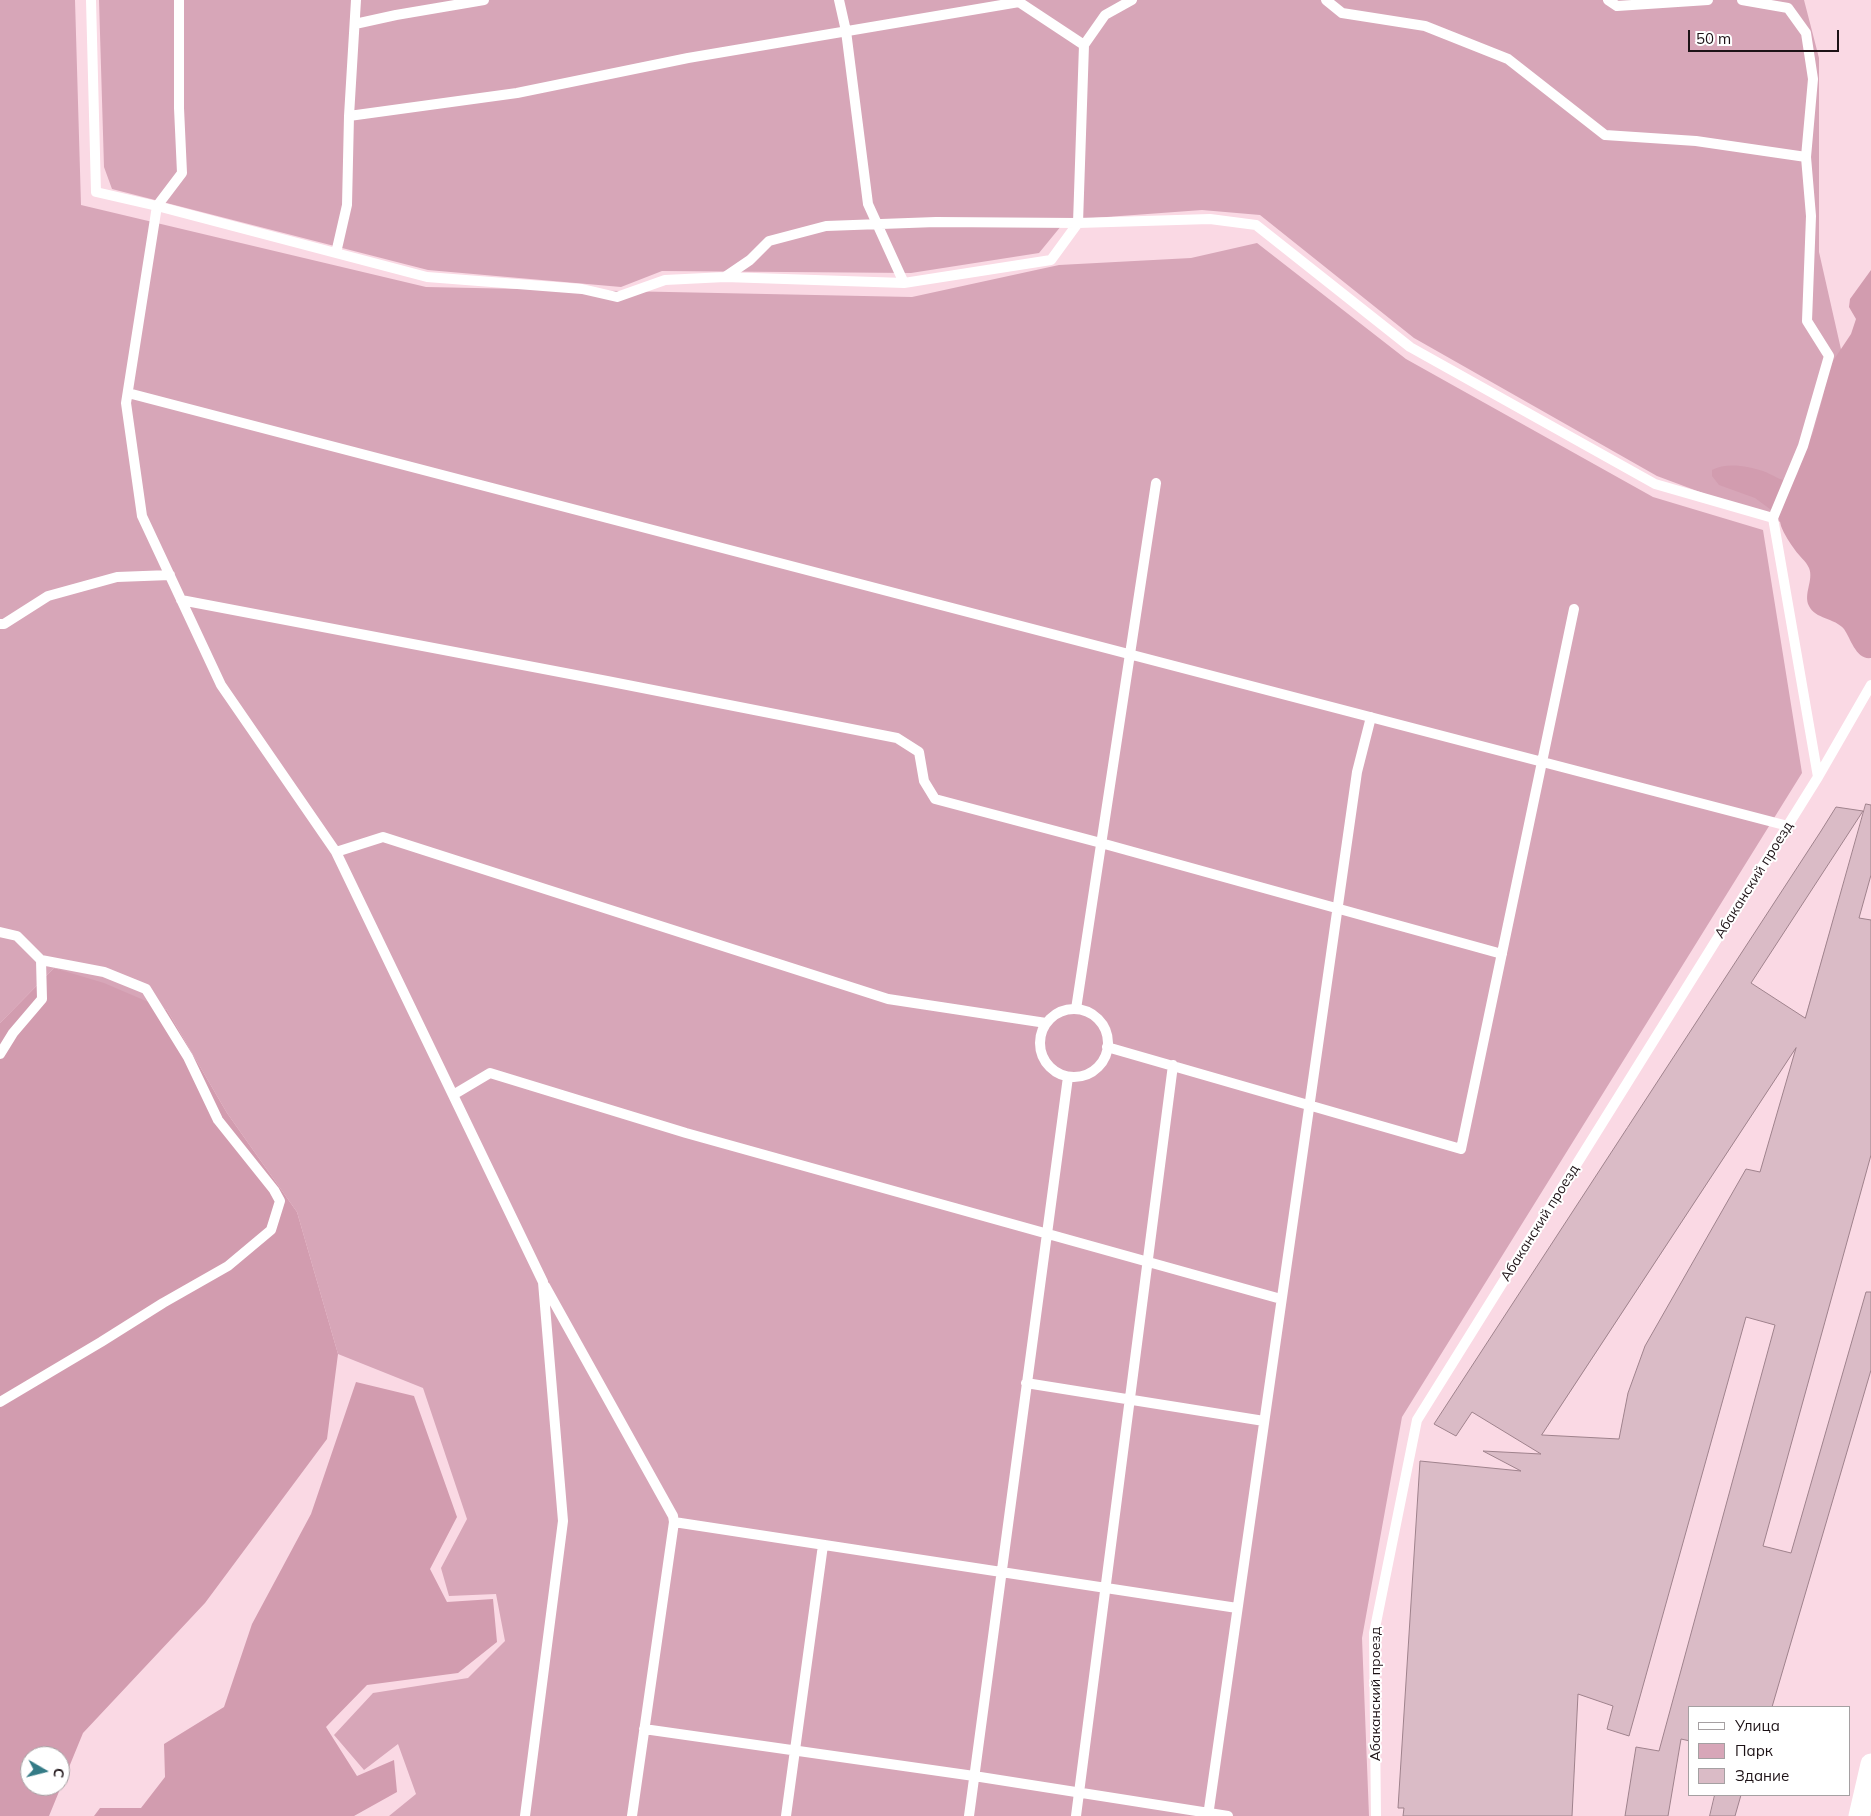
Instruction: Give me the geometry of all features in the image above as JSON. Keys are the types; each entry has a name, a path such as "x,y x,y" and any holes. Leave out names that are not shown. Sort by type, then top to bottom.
{"street":[{"path":"1859,1816 1871,1764"}],"lane":[{"path":"91,0 96,192 157,206 427,278 582,289 617,296 665,280 725,277 904,282 1051,260 1078,223 1084,45 1105,15 1132,0"},
{"path":"179,0 179,108 182,172 157,206 126,403 142,516 221,685 336,852 543,1282 673,1516 674,1522 632,1816"},
{"path":"336,253 346,205 356,0"},
{"path":"355,24 484,0"},
{"path":"839,0 846,31 868,204 904,282"},
{"path":"1326,0 1342,13 1425,26 1508,59 1604,135 1696,140 1806,157"},
{"path":"1608,0 1616,6 1708,0"},
{"path":"1742,0 1788,8 1806,33 1813,79 1806,157 1811,216 1807,321 1829,356 1804,446 1773,518 1818,777"},
{"path":"349,116 517,93 688,58 1019,2 1084,45"},
{"path":"725,277 750,260 769,241 826,226 877,223 1078,223 1210,219 1256,225 1410,347 1655,484 1773,518"},
{"path":"128,393 1788,826"},
{"path":"1076,1009 1156,483"},
{"path":"0,624 4,624 48,596 116,576 170,575"},
{"path":"181,600 897,738 919,752 924,781 935,799 1502,954"},
{"path":"1107,1047 1461,1149 1574,609"},
{"name":"Абаканский проезд","path":"1376,1816 1374,1634 1418,1420 1788,826 1871,685"},
{"path":"1208,1814 1357,772 1371,717"},
{"path":"336,852 383,837 888,998 1046,1023"},
{"path":"0,932 16,936 41,960 104,972 146,989 188,1058 218,1120 274,1190 280,1201 271,1230 228,1266 163,1303 0,1402"},
{"path":"0,1054 13,1033 42,999 41,960"},
{"path":"1076,1009 1087,1012 1096,1018 1103,1026 1107,1036 1104,1058 1098,1067 1078,1077 1068,1076 1052,1069 1042,1056 1039,1044 1041,1033 1046,1023 1054,1015 1065,1010 1076,1009"},
{"path":"1076,1816 1173,1066"},
{"path":"453,1095 490,1073 695,1136 1281,1299"},
{"path":"969,1816 1068,1076"},
{"path":"525,1816 563,1521 543,1282"},
{"path":"1026,1383 1264,1421"},
{"path":"674,1522 1237,1608"},
{"path":"786,1816 823,1545"},
{"path":"644,1729 974,1776 1228,1816"}],"green space":[{"path":"0,0 75,0 81,205 426,287 912,297 1059,265 1191,258 1257,243 1406,359 1653,497 1763,530 1802,773 1402,1417 1362,1638 1369,1816 389,1816 416,1794 398,1744 364,1770 334,1735 373,1693 468,1678 505,1641 496,1594 449,1596 441,1568 467,1519 423,1388 338,1354 297,1212 227,1113 167,1010 54,968 0,1023"},
{"path":"99,0 1804,0 1819,58 1819,252 1845,367 1783,523 1657,476 1414,338 1260,215 1202,210 1066,220 1039,253 911,273 662,271 621,287 428,270 112,189 104,167"}],"shaded area":[{"path":"1871,270 1871,658 1866,658 1861,656 1854,648 1840,625 1816,614 1809,606 1807,597 1810,577 1809,568 1785,535 1778,515 1755,498 1719,485 1712,476 1712,470 1730,465 1744,466 1763,471 1781,479 1793,481 1813,433 1825,382 1833,361 1851,334 1856,319 1849,307 1850,299"},
{"path":"54,968 104,983 167,1010 227,1113 297,1212 338,1354 327,1439 205,1603 83,1733 70,1765 70,1746 20,1746 20,1796 57,1796 49,1816 0,1816 0,1023"},
{"path":"356,1382 414,1396 457,1517 430,1569 447,1602 493,1599 497,1642 458,1673 367,1685 326,1727 357,1776 394,1760 397,1792 354,1816 94,1816 100,1808 141,1808 165,1777 164,1744 224,1707 252,1624 311,1514"}],"building":[{"path":"1866,804 1871,805 1871,875 1859,918 1871,920 1871,1155 1763,1546 1791,1553 1866,1292 1871,1292 1871,1370 1772,1706 1688,1706 1688,1741 1681,1739 1668,1816 1625,1816 1636,1747 1659,1751 1775,1325 1746,1317 1629,1736 1607,1729 1613,1706 1578,1694 1572,1816 1403,1816 1404,1808 1398,1808 1420,1461 1521,1471 1483,1451 1541,1454 1472,1412 1456,1436 1434,1424 1836,807 1863,811 1751,983 1805,1018","holes":["1796,1048 1760,1172 1746,1169 1645,1346 1628,1393 1619,1439 1542,1435"]},
{"path":"1715,1796 1741,1796 1735,1816 1710,1816"}]}
